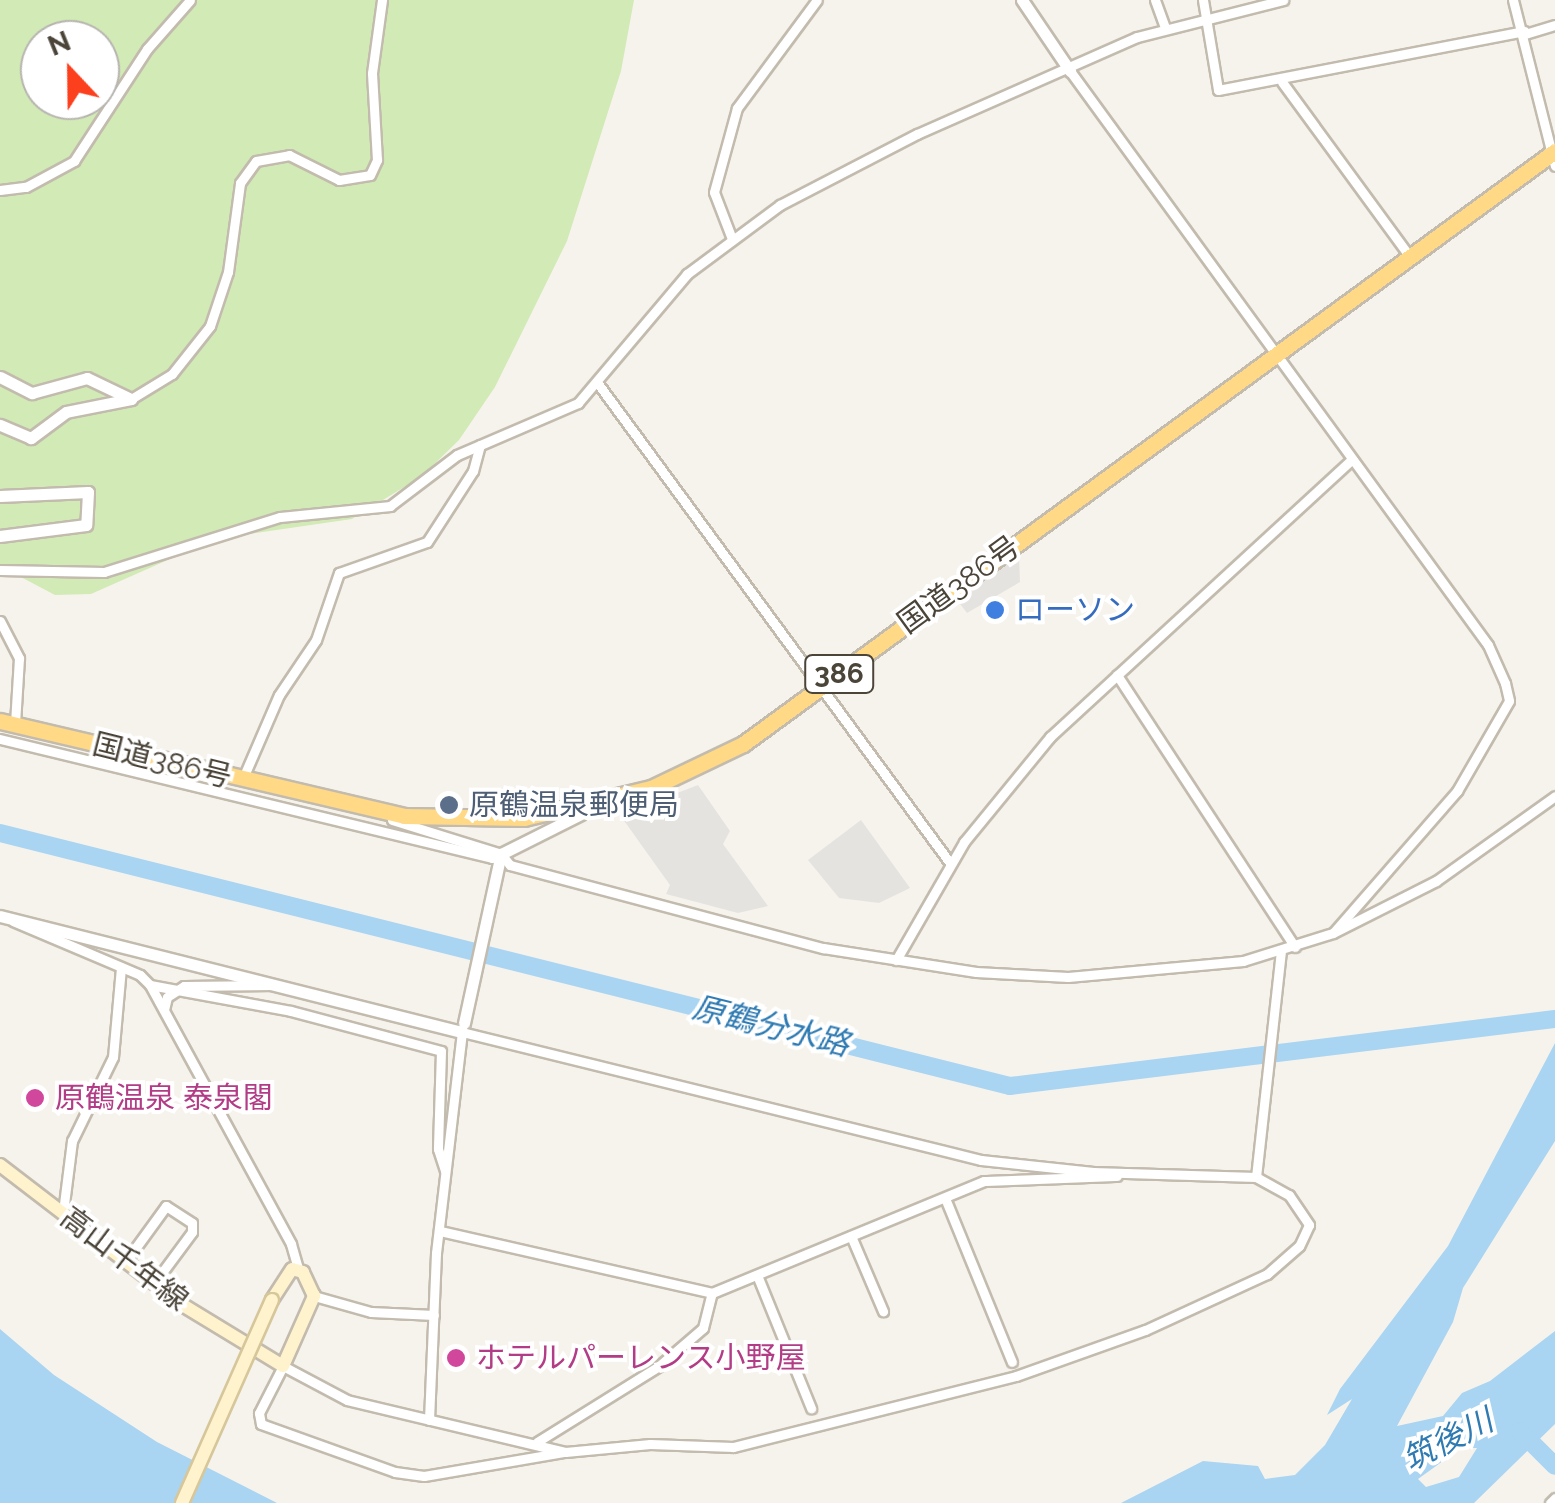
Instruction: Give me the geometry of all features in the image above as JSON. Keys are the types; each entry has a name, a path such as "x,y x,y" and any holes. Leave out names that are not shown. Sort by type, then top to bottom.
{"highway":[{"name":"国道386号","path":"7,723 369,812 498,819 596,806 722,756 1554,157"}],"main road":[{"name":"高山千年線","path":"0,1164 154,1282 283,1366"},
{"path":"182,1503 272,1300 286,1272 298,1269 314,1296 283,1366"}],"street":[{"path":"0,190 26,187 74,161 147,48 190,0"},
{"path":"0,425 31,438 66,412 131,399 172,374 210,326 228,272 240,183 256,161 289,156 339,180 370,175 377,160 372,73 382,0"},
{"path":"732,239 714,192 737,108 817,0"},
{"path":"1022,0 1488,645 1509,701 1458,790 1333,933"},
{"path":"1156,0 1165,27"},
{"path":"1204,0 1218,90 1282,82 1555,25"},
{"path":"0,570 104,572 268,519 390,506 444,463 578,403 599,385 687,274 780,204 917,134 1165,27 1283,0"},
{"path":"1513,0 1525,32 1554,157"},
{"path":"1282,82 1410,257"},
{"path":"0,377 32,394 88,378 131,399"},
{"path":"599,385 950,864"},
{"path":"242,781 279,696 316,640 340,573 427,542 473,471 480,445"},
{"path":"896,960 950,864 1050,737 1352,459"},
{"path":"0,496 88,492 86,525 0,536"},
{"path":"0,622 18,658 7,723"},
{"path":"1118,675 1295,947"},
{"path":"0,739 492,858 596,806"},
{"path":"369,812 501,854 510,865 823,948 896,960 1068,978 1186,970 1281,956 1436,881 1555,796"},
{"path":"429,1420 445,1172 463,1027 501,872 501,854"},
{"path":"5,918 32,934 121,967 150,985 291,1010 442,1051 438,1149 445,1172"},
{"path":"5,918 463,1027 982,1160 1128,1174 1256,1173 1301,1206 1310,1225 1299,1246 1267,1274 1146,1330 1020,1375 814,1430 733,1446 650,1444 565,1452 424,1476 395,1472 261,1424 259,1413 283,1366 347,1400 537,1442 565,1452"},
{"path":"1256,1173 1281,956"},
{"path":"64,1212 72,1141 113,1057 121,967"},
{"path":"174,991 278,984"},
{"path":"150,985 282,1227 298,1269"},
{"path":"164,1012 174,991"},
{"path":"440,1231 712,1293 997,1179 1078,1182 1128,1174"},
{"path":"945,1198 1012,1362"},
{"path":"126,1261 166,1206 192,1223 194,1230 154,1282"},
{"path":"851,1236 882,1311"},
{"path":"757,1275 811,1408"},
{"path":"537,1442 659,1366 703,1328 712,1293"},
{"path":"314,1296 371,1312 434,1315"}],"green space":[{"path":"0,0 634,0 621,71 567,241 495,387 459,440 422,476 352,519 215,539 91,594 55,595 0,566"}],"shaded area":[{"path":"1019,556 1020,582 967,613 957,600"},
{"path":"698,785 730,831 723,844 768,906 738,913 666,894 670,885 620,815"},
{"path":"861,820 910,888 879,903 839,898 808,860"}],"water":[{"name":"筑後川","path":"1555,1043 1555,1141 1463,1288 1453,1322 1397,1426 1443,1416 1462,1393 1490,1381 1555,1331 1555,1424 1474,1503 1121,1503 1203,1461 1258,1466 1265,1479 1295,1475 1325,1445 1352,1399 1327,1415 1340,1389 1448,1246","holes":["1461,1448 1477,1448 1459,1477 1426,1487 1418,1479"]},
{"path":"0,1329 54,1375 157,1442 277,1503 0,1503"}],"waterway":[{"name":"原鶴分水路","path":"0,833 1010,1086 1555,1019"},
{"path":"1520,1431 1555,1466"}],"place":[{"name":"ローソン","path":"995,610"},
{"name":"原鶴温泉郵便局","path":"449,805"},
{"name":"原鶴温泉 泰泉閣","path":"35,1098"},
{"name":"ホテルパーレンス小野屋","path":"456,1358"}]}
